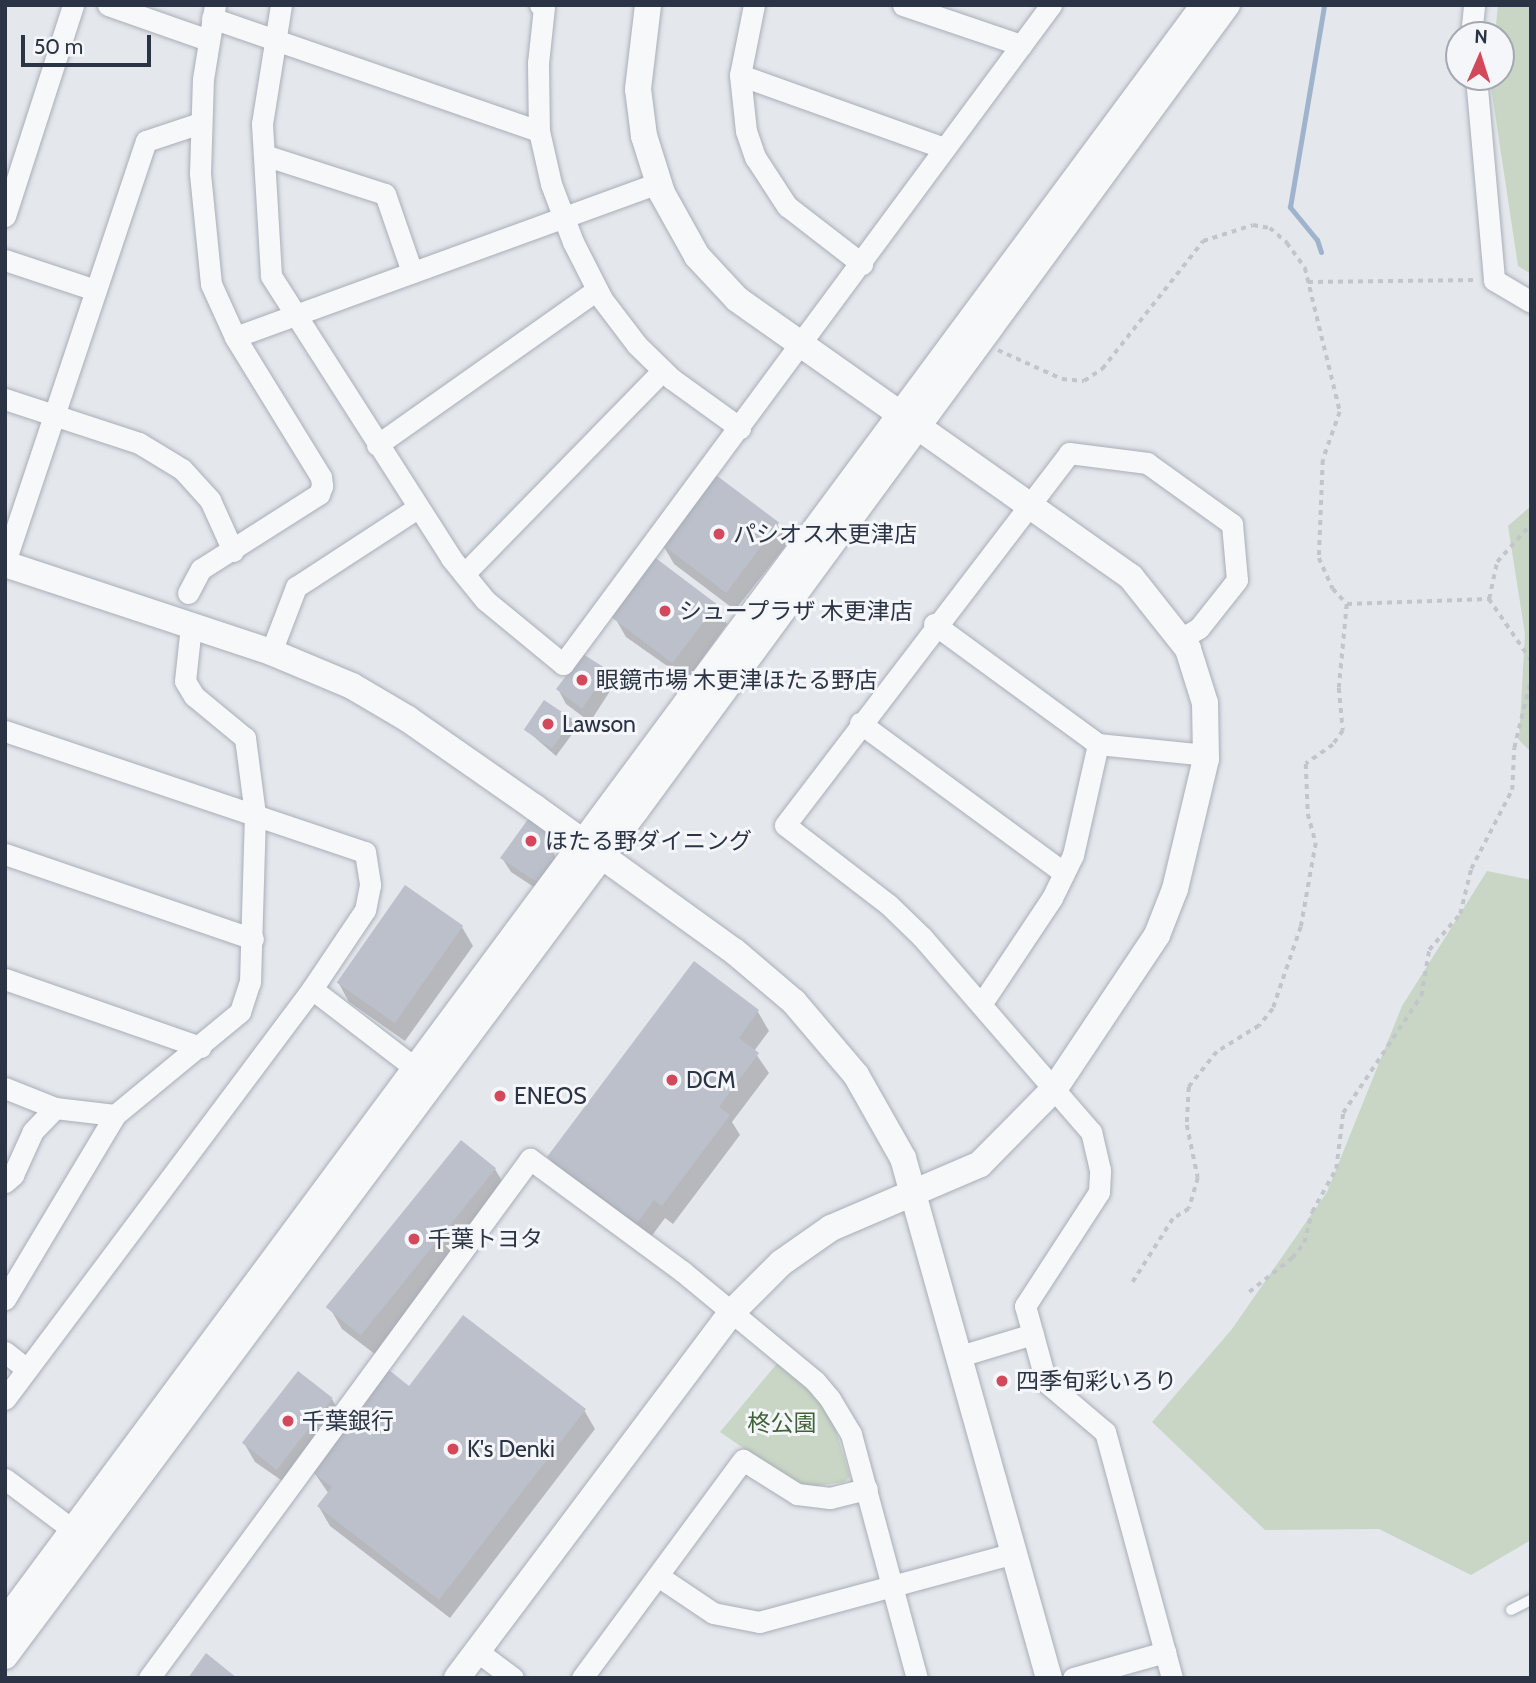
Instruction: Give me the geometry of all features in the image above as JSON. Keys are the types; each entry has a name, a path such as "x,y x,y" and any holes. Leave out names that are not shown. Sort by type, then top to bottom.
{"street":[{"path":"5,216 74,5"},
{"path":"108,5 208,40"},
{"path":"281,5 262,124 271,276 417,508 464,574 485,600 563,664 862,264 944,148 1051,5"},
{"path":"540,5 544,7 538,63 539,131 563,217 597,290 620,324 662,371 740,428"},
{"path":"457,1678 732,1312 804,1244 914,1191 980,1164 1055,1088 1157,935 1175,889 1207,755 1205,703 1196,668 1181,639 1130,577 911,418 802,341 748,307 718,280 676,224 657,183 644,136 638,89 648,5"},
{"path":"754,5 740,75 746,131 768,182 806,223 862,264"},
{"path":"903,5 1021,45"},
{"path":"5,1656 591,850 911,418 1204,5"},
{"path":"911,418 981,341 1227,5"},
{"path":"188,593 201,569 319,494 322,486 321,477 235,337 211,284 200,173 200,124 213,12 274,39 539,131"},
{"path":"740,75 944,148"},
{"path":"1477,91 1494,280 1531,302"},
{"path":"200,124 146,141 5,563 332,675 408,719 734,951 794,1002 831,1042 876,1105 914,1191 1049,1678"},
{"path":"264,155 385,194 412,272"},
{"path":"235,337 657,183"},
{"path":"5,260 95,290"},
{"path":"377,445 597,290"},
{"path":"464,574 662,371"},
{"path":"5,399 139,443 182,469 210,500 233,551"},
{"path":"1172,1678 1105,1432 1046,1382 1025,1306 1099,1192 1100,1170 1091,1132 982,1003 889,905 785,825 934,624 1028,501 1069,453 1147,463 1233,524 1237,580 1199,628 1181,639"},
{"path":"271,652 296,587 417,508"},
{"path":"934,624 1098,744 1207,755"},
{"path":"5,1299 115,1115 240,1012 250,982 255,814 245,738 194,696 185,681 191,626"},
{"path":"860,723 1064,873"},
{"path":"5,731 365,852 370,885 365,910 312,989 5,1399"},
{"path":"982,1003 1073,855 1098,744"},
{"path":"10,1607 73,1530 415,1068 591,850"},
{"path":"5,854 253,939"},
{"path":"5,979 200,1047"},
{"path":"312,989 415,1068"},
{"path":"5,1088 55,1108 115,1115"},
{"path":"5,1182 13,1175 33,1131 55,1108"},
{"path":"149,1678 530,1159 732,1312 815,1381 830,1399 851,1434 917,1678"},
{"path":"960,1356 1033,1334"},
{"path":"5,1352 27,1369"},
{"path":"582,1678 743,1460 797,1494 830,1498 867,1489"},
{"path":"5,1479 73,1530"},
{"path":"658,1576 713,1614 759,1622 1015,1553"},
{"path":"477,1651 513,1678"},
{"path":"1073,1678 1165,1652"}],"lane":[{"path":"1511,1611 1531,1600"}],"path":[{"path":"981,341 1062,379 1084,381 1102,369 1203,241 1253,225 1270,228 1287,243 1305,268 1340,412 1324,460 1319,558 1333,589 1347,604 1339,688 1343,731 1333,745 1306,764 1308,814 1316,843 1285,984 1273,1009 1259,1026 1217,1052 1189,1087 1187,1125 1198,1178 1189,1209 1172,1219 1133,1282"},
{"path":"1308,282 1494,280"},
{"path":"1531,524 1497,562 1489,599 1531,660"},
{"path":"1347,604 1489,599"},
{"path":"1249,1292 1292,1258 1304,1243 1312,1212 1336,1168 1343,1113 1421,996 1429,950 1460,914 1471,869 1512,789 1514,748 1531,679"}],"green space":[{"path":"1498,5 1531,5 1531,274 1518,266 1492,91 1515,91 1515,21 1496,21"},
{"path":"1531,506 1531,752 1519,740 1525,634 1508,526"},
{"path":"1487,871 1531,880 1531,1540 1471,1575 1379,1529 1265,1530 1152,1422 1232,1329 1327,1192 1402,1006"},
{"name":"柊公園","path":"779,1361 820,1401 834,1424 850,1477 844,1482 810,1487 794,1483 720,1432"}],"building":[{"name":"パシオス木更津店","path":"712,472 779,523 726,593 659,542"},
{"name":"シュープラザ 木更津店","path":"653,556 717,604 672,663 608,615"},
{"name":"眼鏡市場 木更津ほたる野店","path":"583,654 608,670 582,709 556,689"},
{"name":"Lawson","path":"544,700 572,719 552,749 524,730"},
{"name":"ほたる野ダイニング","path":"531,815 545,825 554,858 537,882 500,858"},
{"path":"405,885 463,926 395,1023 337,982"},
{"name":"DCM","path":"694,961 759,1010 739,1038 759,1053 719,1107 730,1115 662,1206 654,1200 637,1223 547,1157"},
{"name":"千葉トヨタ","path":"461,1140 496,1168 361,1335 326,1307"},
{"path":"463,1315 586,1409 439,1600 317,1506 332,1487 311,1471 389,1370 409,1386"},
{"name":"千葉銀行","path":"298,1371 333,1398 277,1470 242,1443"},
{"path":"206,1653 237,1678 188,1678"}],"waterway":[{"path":"1321,252 1317,240 1290,207 1324,5"}],"place":[{"name":"パシオス木更津店","path":"719,534"},
{"name":"シュープラザ 木更津店","path":"665,611"},
{"name":"眼鏡市場 木更津ほたる野店","path":"582,680"},
{"name":"Lawson","path":"548,724"},
{"name":"ほたる野ダイニング","path":"531,841"},
{"name":"DCM","path":"672,1080"},
{"name":"ENEOS","path":"500,1096"},
{"name":"千葉トヨタ","path":"414,1239"},
{"name":"四季旬彩いろり","path":"1002,1381"},
{"name":"千葉銀行","path":"288,1421"},
{"name":"K's Denki","path":"453,1449"}]}
